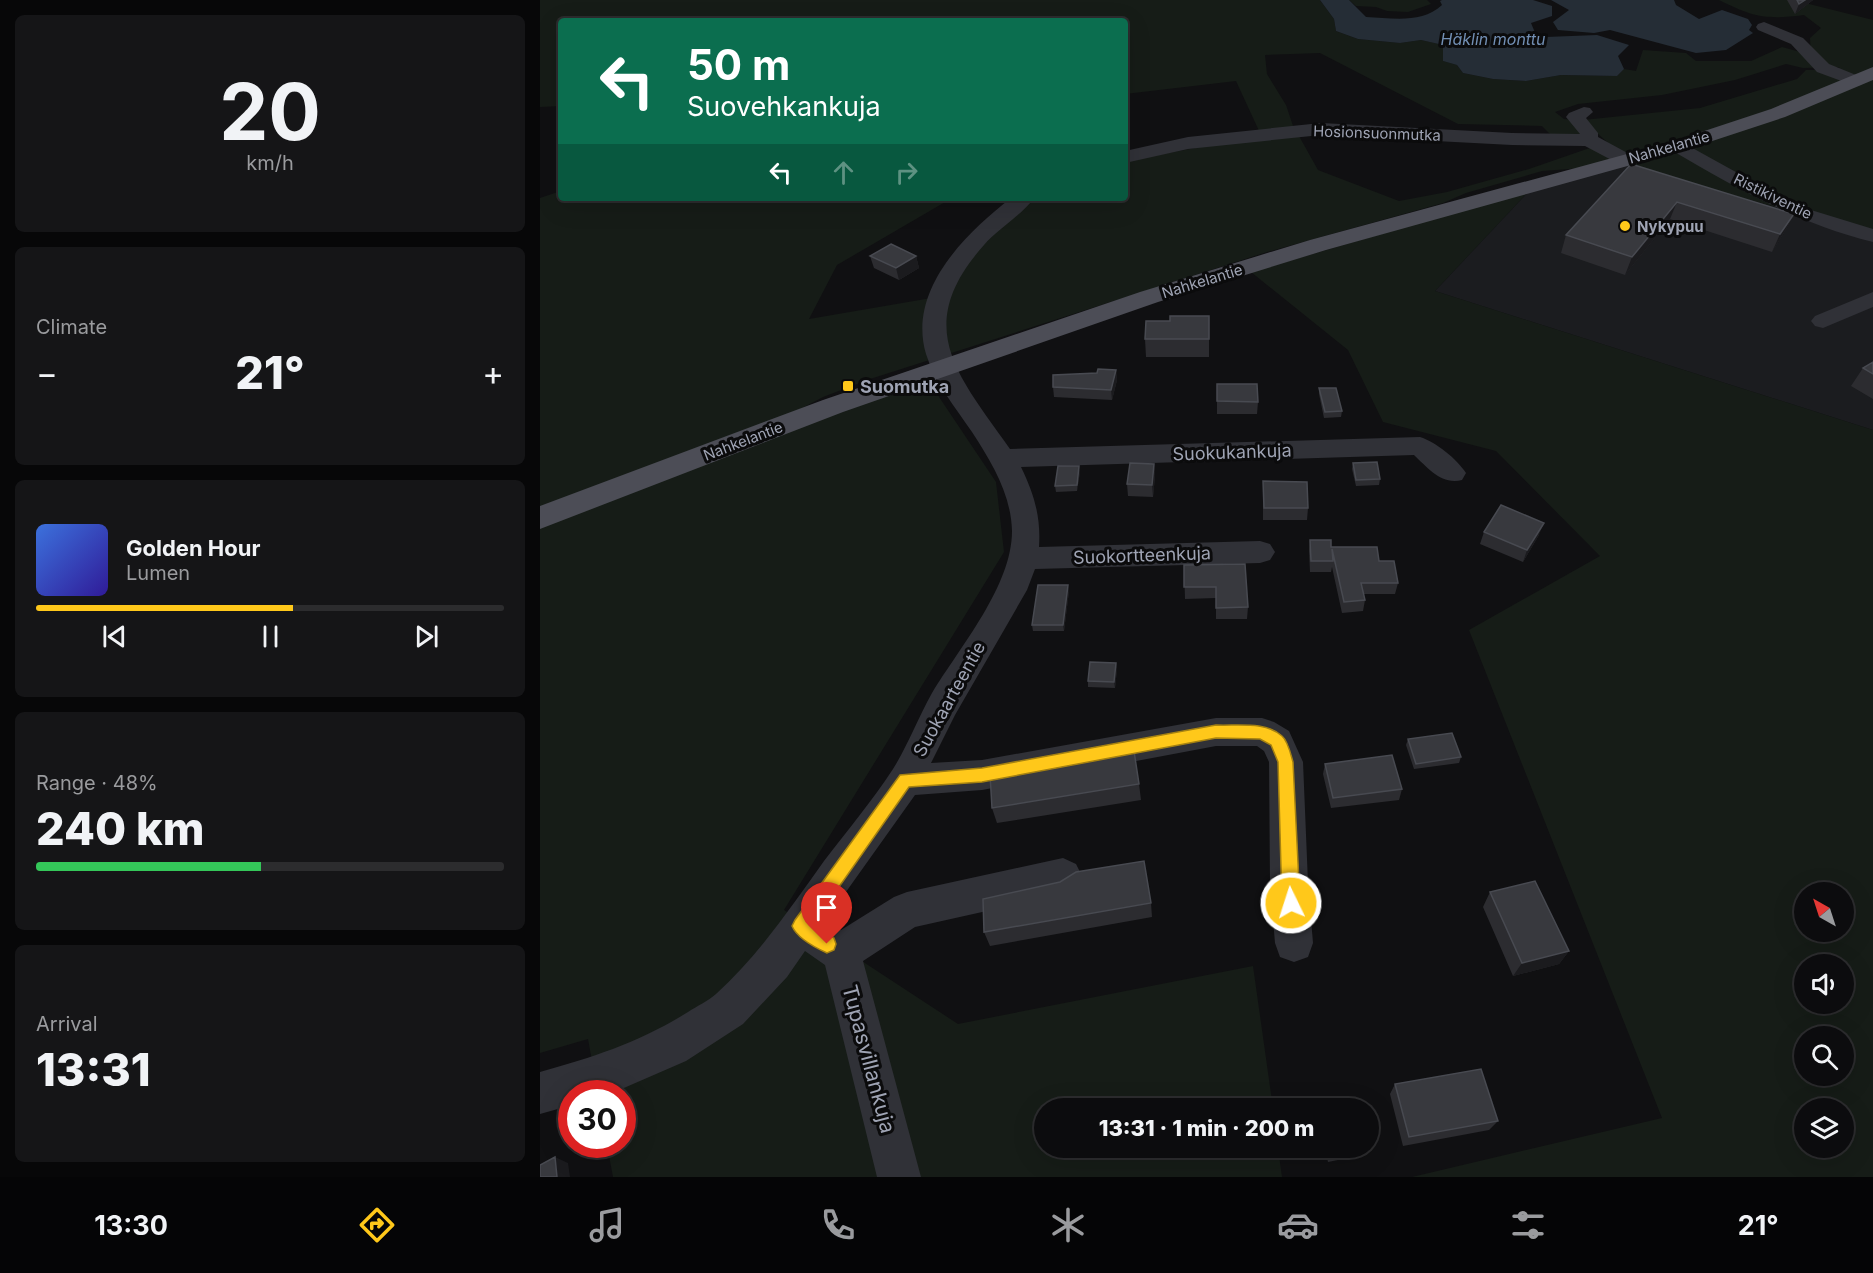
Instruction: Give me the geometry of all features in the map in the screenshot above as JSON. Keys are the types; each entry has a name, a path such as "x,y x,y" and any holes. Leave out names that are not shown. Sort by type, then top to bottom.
{"main road":[{"name":"Nahkelantie","path":"540,518 832,406 1149,297 1317,245 1678,146 1778,113 1864,77"}],"street":[{"path":"1764,27 1797,41 1823,68 1864,77"},
{"path":"1584,112 1575,117 1589,133 1589,140"},
{"name":"Hosionsuonmutka","path":"1128,156 1188,143 1321,129 1512,140 1589,140 1626,160"},
{"name":"Ristikiventie","path":"1678,146 1765,196 1804,214 1873,236"},
{"path":"943,367 934,327 938,298 961,256 1020,201"},
{"path":"1822,321 1873,299"},
{"name":"Suokaarteentie","path":"540,1093 604,1075 671,1047 729,1010 772,963 801,926 905,780 943,705 1012,590 1024,558 1026,530 1020,493 1004,458 950,381 943,367"},
{"name":"Suokukankuja","path":"1004,458 1420,446 1452,472"},
{"name":"Suokortteenkuja","path":"1024,558 1260,552"},
{"path":"905,780 982,775 1216,732 1262,732 1277,741 1286,762 1289,882 1294,943"},
{"path":"801,926 841,953 908,910 1064,876"},
{"name":"Tupasvillankuja","path":"841,953 868,1050 899,1177"}],"shaded area":[{"path":"540,0 1320,0 1334,19 1336,31 1358,39 1400,43 1421,40 1444,45 1443,61 1457,65 1463,73 1493,79 1526,81 1561,75 1617,76 1624,69 1636,71 1643,50 1686,53 1696,61 1751,61 1782,47 1811,55 1810,38 1821,28 1804,15 1760,16 1719,0 1793,0 1873,20 1873,234 1624,165 1542,171 1466,193 1443,203 1267,252 870,379 823,397 787,416 540,509 540,198 558,192 558,201 947,201 837,265 809,319 943,296 974,253 1031,201 1128,201 1128,161 1131,160 1211,145 1299,136 1318,170 1399,201 1447,192 1529,169 1607,142 1583,120 1700,108 1797,79 1806,70 1828,72 1840,67 1803,68 1786,64 1735,80 1662,95 1578,104 1555,112 1564,119 1573,120 1585,136 1554,138 1542,126 1458,124 1320,53 1265,55 1267,74 1286,105 1294,129 1260,133 1236,81 1128,94 1128,18 558,18 558,106 540,107"},
{"path":"1349,0 1427,0 1431,4 1408,12 1387,11 1376,7 1356,6"},
{"path":"1624,165 1873,234 1873,430 1435,291 1529,191"},
{"path":"1529,191 1435,291 1873,430 1873,1177 1412,1177 1662,1118 1469,630 1600,556 1496,451 1383,422 1348,350 1251,272"},
{"path":"927,379 996,482 1004,552 784,910 958,1024 1253,966 1272,1098 1034,1098 1034,1158 1279,1158 1282,1177 613,1177 609,1158 636,1158 636,1080 596,1080 588,1039 540,1053 540,526"}],"water":[{"name":"Häklin monttu","path":"1320,0 1349,0 1366,17 1396,19 1425,15 1442,5 1440,1 1442,0 1533,0 1552,6 1552,16 1531,23 1536,35 1546,37 1597,35 1629,45 1618,56 1624,69 1617,76 1561,75 1526,81 1493,79 1463,73 1457,65 1443,61 1443,45 1421,40 1400,43 1358,39 1336,31 1334,19"},
{"name":"Häklin monttu","path":"1551,0 1674,0 1676,5 1699,19 1722,10 1748,19 1752,25 1749,30 1753,33 1726,50 1696,53 1610,30 1594,33 1558,30 1553,22 1569,10"}],"building":[{"path":"1631,164 1794,214 1780,234 1677,202 1632,257 1566,235"},
{"path":"891,244 916,256 896,268 870,256"},
{"path":"1170,316 1209,316 1209,339 1145,339 1146,321 1170,321"},
{"path":"1873,362 1873,374 1863,368"},
{"path":"1098,369 1116,370 1111,390 1053,387 1053,375 1097,373"},
{"path":"1217,384 1257,384 1258,402 1217,401"},
{"path":"1319,388 1336,388 1342,411 1325,412"},
{"path":"1377,462 1380,479 1356,480 1353,463"},
{"path":"1130,463 1154,464 1152,485 1127,484"},
{"path":"1058,466 1079,466 1077,485 1055,486"},
{"path":"1263,481 1307,482 1308,508 1264,508"},
{"path":"1501,505 1544,523 1527,550 1484,532"},
{"path":"1310,540 1331,540 1331,547 1377,547 1379,561 1394,561 1398,583 1361,583 1365,600 1344,602 1332,549 1333,561 1311,561"},
{"path":"1245,564 1248,607 1216,608 1216,587 1184,587 1184,565"},
{"path":"1038,585 1068,585 1063,625 1032,625"},
{"path":"1090,662 1116,663 1114,682 1088,681"},
{"path":"1452,733 1461,757 1416,764 1408,739"},
{"path":"1134,751 1139,784 992,808 990,774"},
{"path":"1392,755 1402,789 1333,798 1325,764"},
{"path":"1144,861 1151,903 984,932 983,899 1060,882 1076,872"},
{"path":"1535,881 1569,951 1522,963 1490,892"},
{"path":"1481,1069 1498,1121 1409,1137 1395,1084"},
{"path":"555,1157 557,1177 540,1177 540,1165"}],"place":[{"name":"Nykypuu","path":"1625,226"},
{"name":"Suomutka","path":"848,386"}],"route":[{"path":"827,944 801,926 905,780 982,775 1216,732 1262,732 1277,741 1286,762 1291,903"}]}
